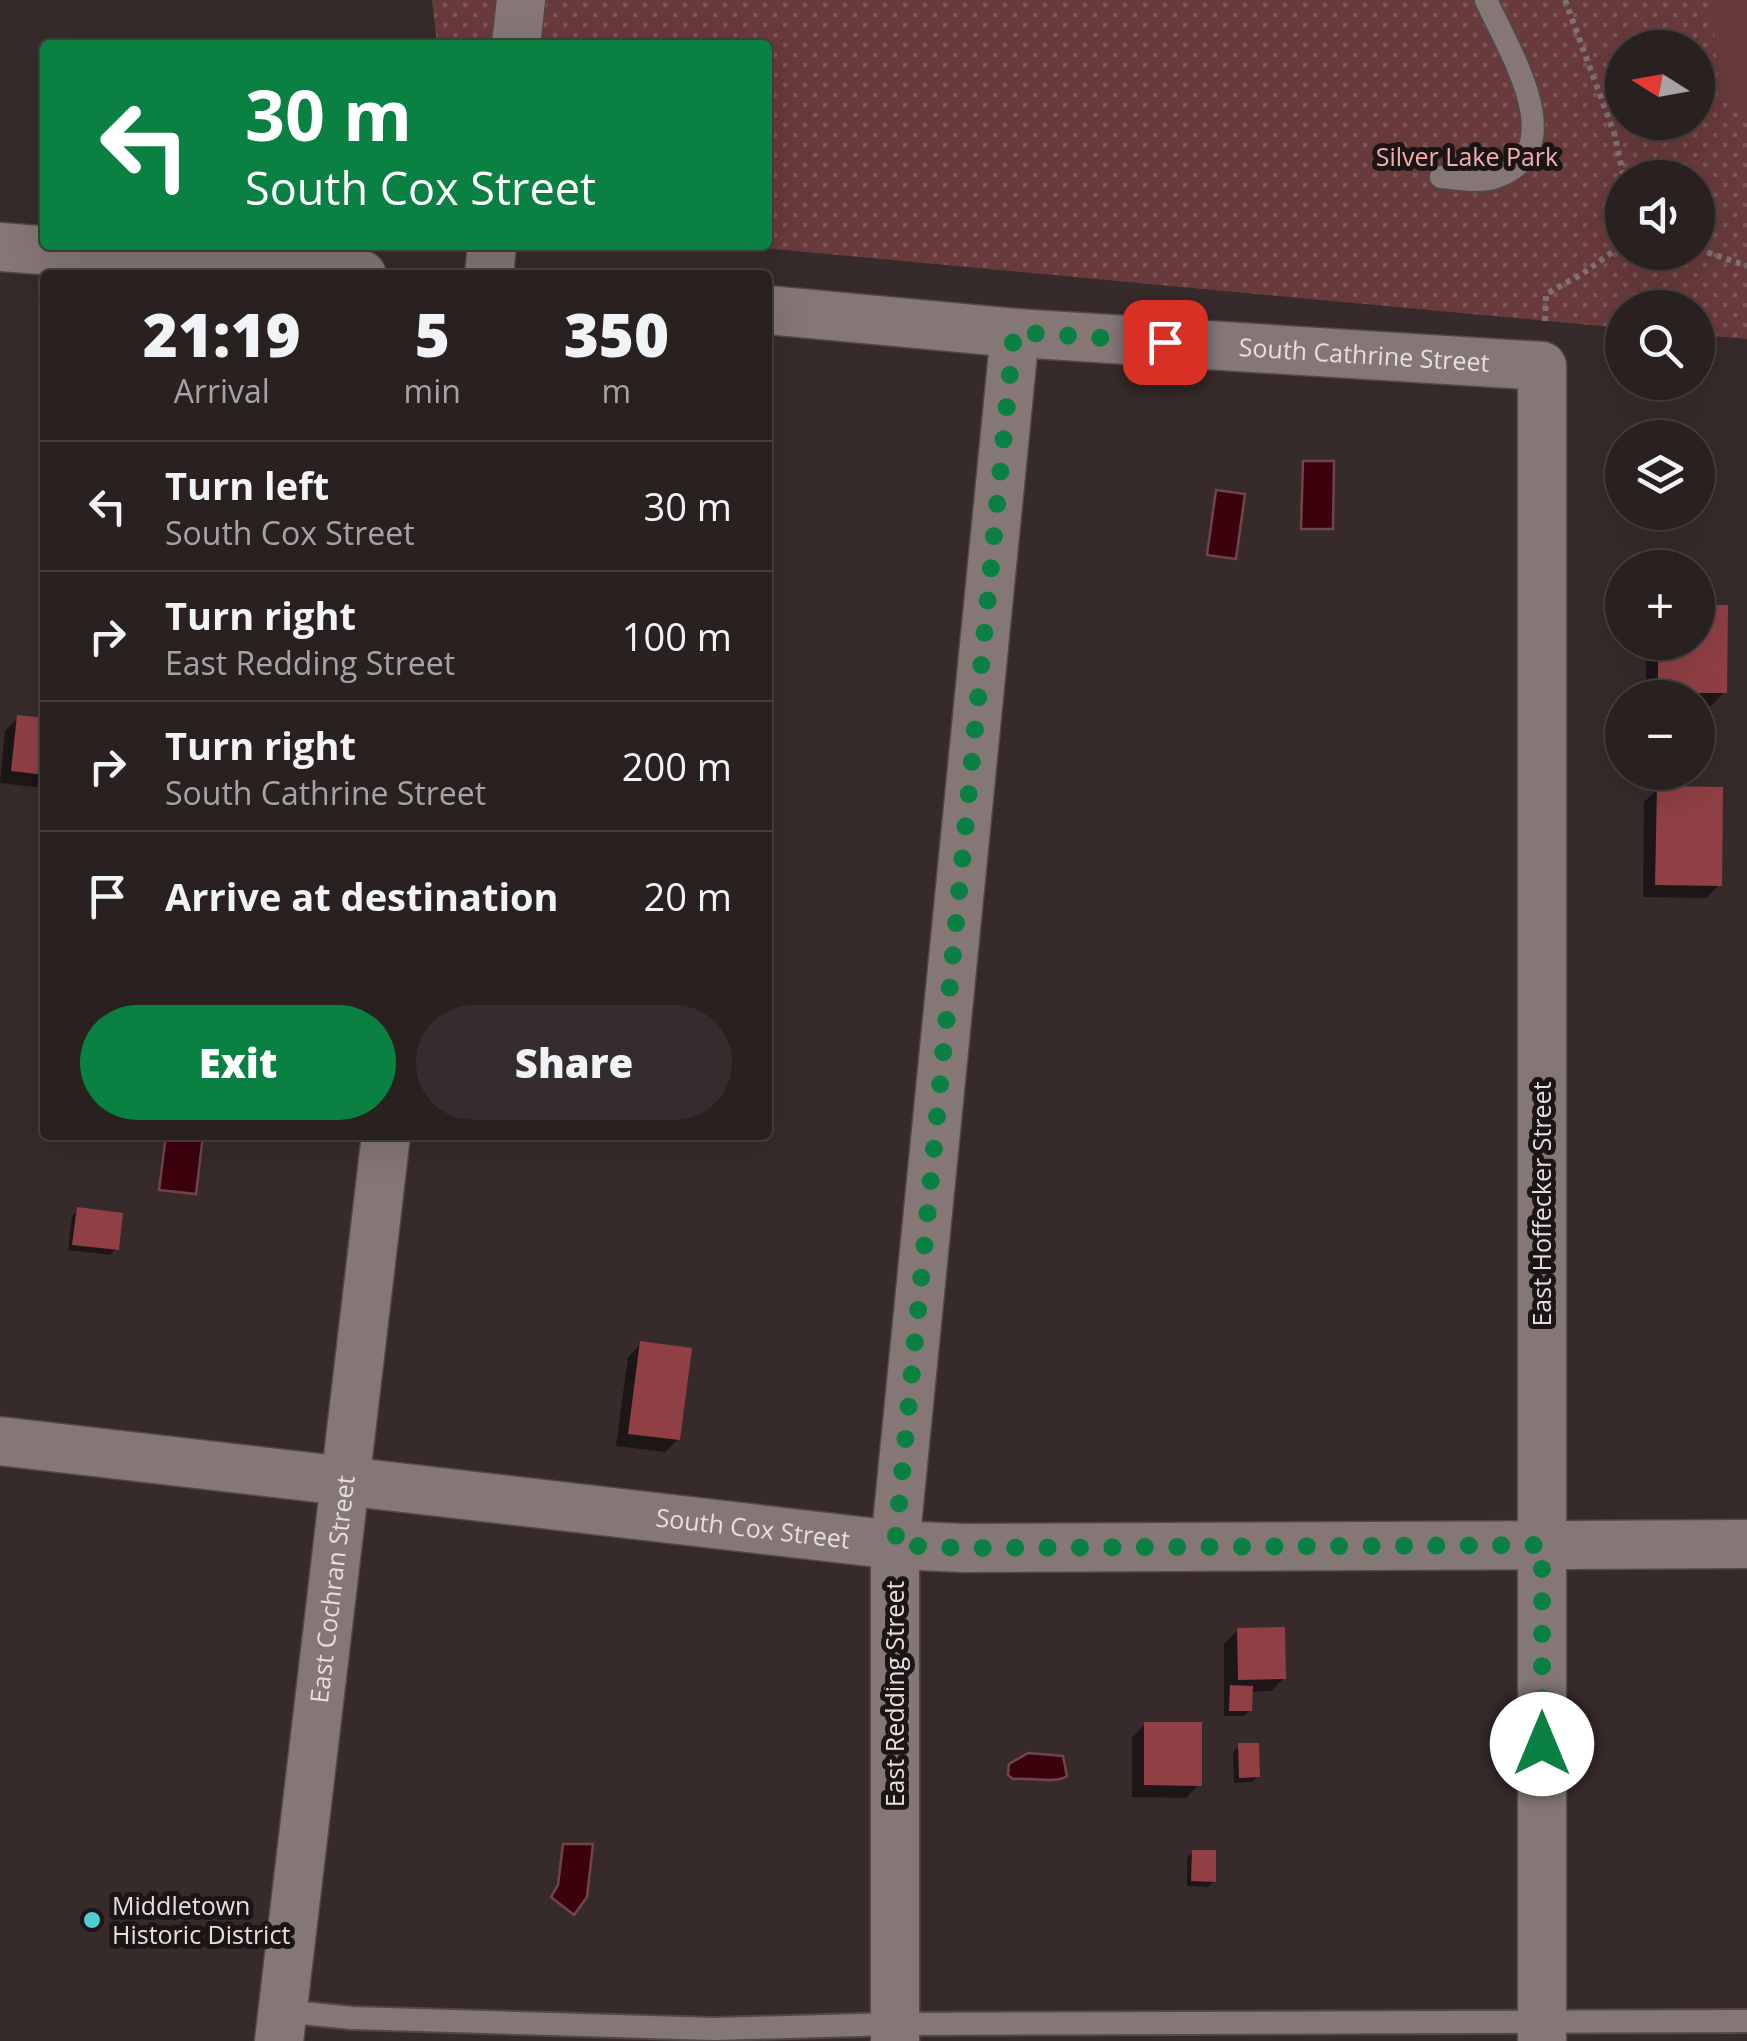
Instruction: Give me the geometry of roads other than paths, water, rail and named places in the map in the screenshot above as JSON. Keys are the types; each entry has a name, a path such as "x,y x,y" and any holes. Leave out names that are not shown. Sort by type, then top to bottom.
{"street":[{"path":"517,40 522,0"},
{"path":"0,247 297,270"},
{"name":"South Cathrine Street","path":"772,310 1014,332 1542,366"},
{"name":"East Redding Street","path":"895,2032 895,1545 1014,332"},
{"name":"East Hoffecker Street","path":"1542,366 1542,2032"},
{"name":"East Cochran Street","path":"280,2026 385,1140"},
{"name":"South Cox Street","path":"0,1441 895,1545 964,1548 1747,1544"}],"lane":[{"path":"1441,177 1494,178 1516,166 1531,151 1532,104 1486,0"},
{"path":"280,2026 352,2018 895,2032 1542,2032 1747,2021"}],"place":[{"name":"Middletown Historic District","path":"92,1920"}],"park label":[{"name":"Silver Lake Park","path":"1467,157"}]}
